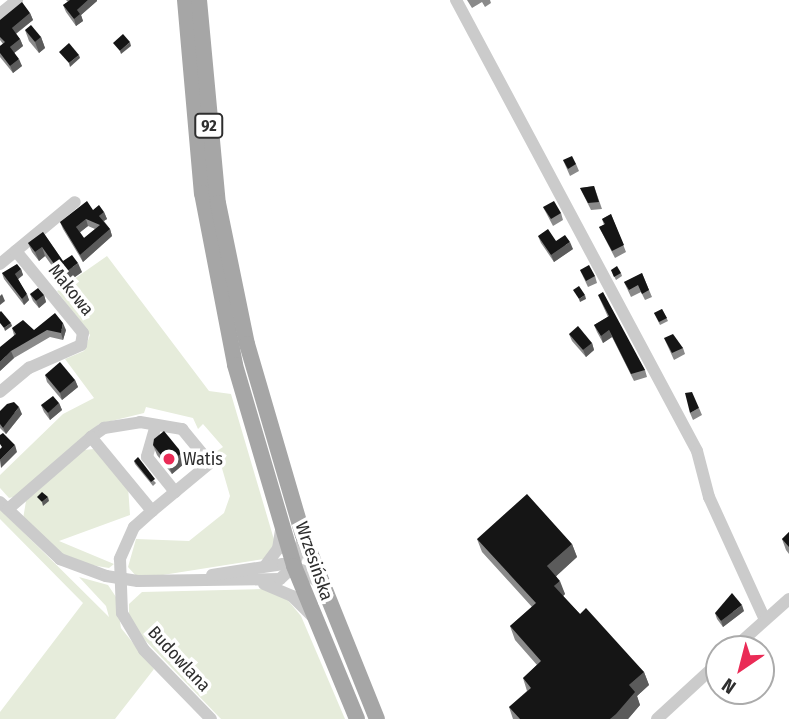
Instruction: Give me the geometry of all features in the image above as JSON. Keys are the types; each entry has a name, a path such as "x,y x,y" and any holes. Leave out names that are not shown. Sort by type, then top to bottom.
{"main road":[{"name":"Wrzesińska","path":"185,0 202,193 247,412 294,566 357,719"},
{"name":"Wrzesińska","path":"199,0 212,156 226,251 280,460 303,535 377,719"}],"street":[{"path":"0,14 17,0"},
{"path":"456,0 697,451 709,497 765,620"},
{"path":"0,264 75,202"},
{"name":"Makowa","path":"0,392 29,368 81,345 83,332 16,251"},
{"path":"175,492 147,457 156,425 140,422 104,428 4,505 60,559 119,579 253,582 280,579 294,566 303,535"},
{"name":"Budowlana","path":"156,425 182,429 210,463 134,527 120,559 122,613 130,632 211,719"},
{"path":"91,437 152,511"},
{"path":"265,566 278,550 281,523"},
{"path":"198,579 265,566 294,566 323,586"},
{"path":"253,582 292,596 316,623"},
{"path":"748,635 789,599"},
{"path":"657,719 705,675"}],"green space":[{"path":"107,256 209,391 231,394 275,543 264,559 150,577 137,577 128,567 136,539 189,541 224,513 230,496 217,451 223,447 203,424 198,429 193,418 146,407 144,413 99,424 18,496 9,498 0,488 0,475 63,414 94,398 65,359 84,351 90,335 57,291"},
{"path":"94,449 128,486 130,515 59,541 114,564 109,568 85,564 54,550 23,519 26,501 84,450"},
{"path":"0,509 109,617 106,606 79,577 108,585 116,597 121,628 154,669 115,719 0,719 0,712 83,603 0,519"},
{"path":"262,589 286,598 301,616 345,719 221,719 139,634 129,616 129,604 142,592"}],"building":[{"path":"70,0 88,0 77,10 80,14 74,19 63,5"},
{"path":"22,2 30,13 12,28 20,39 10,47 19,59 10,66 0,53 0,46 5,42 0,37 0,20"},
{"path":"31,25 41,37 35,42 25,30"},
{"path":"123,34 130,42 120,51 113,43"},
{"path":"69,43 79,55 69,63 59,52"},
{"path":"572,156 576,164 568,169 563,160"},
{"path":"594,186 599,202 588,203 580,188"},
{"path":"87,201 93,210 99,205 104,212 99,216 110,229 80,255 60,222","holes":["86,219 100,225 84,238 76,227"]},
{"path":"554,201 561,213 551,219 543,207"},
{"path":"611,214 624,245 612,251 599,227 605,224 602,219"},
{"path":"548,229 556,241 565,235 570,242 551,255 538,236"},
{"path":"43,232 63,261 72,255 78,263 62,275 42,247 35,252 28,243"},
{"path":"17,264 21,269 15,274 27,294 22,299 2,273"},
{"path":"589,265 595,276 586,281 580,270"},
{"path":"617,266 621,273 614,277 611,270"},
{"path":"642,273 649,290 642,294 638,285 629,290 624,282"},
{"path":"579,286 585,295 579,299 573,290"},
{"path":"38,288 44,295 36,301 30,294"},
{"path":"603,292 645,370 631,374 609,330 601,336 594,325 609,316 598,295"},
{"path":"662,309 667,318 659,322 654,313"},
{"path":"1,311 11,323 4,328 0,323"},
{"path":"55,313 63,323 61,333 47,330 11,351 0,362 0,347 16,334 12,328 23,320 34,330"},
{"path":"578,326 592,343 583,350 569,334"},
{"path":"673,334 683,348 672,353 664,338"},
{"path":"60,362 75,380 60,393 45,375"},
{"path":"692,392 699,408 690,413 685,393"},
{"path":"53,396 59,403 48,413 41,405"},
{"path":"14,402 19,407 3,428 0,424 0,411 7,404"},
{"path":"164,431 182,453 168,464 153,445 154,439"},
{"path":"3,433 15,445 0,460 0,435"},
{"path":"138,457 155,479 151,482 134,461"},
{"path":"42,492 48,497 42,502 37,497"},
{"path":"527,494 572,544 547,566 560,581 554,586 580,614 586,608 644,672 629,685 635,692 610,719 520,719 509,707 531,688 523,678 541,661 510,626 536,603 477,539"},
{"path":"789,532 789,547 782,539"},
{"path":"732,593 742,605 721,621 715,613"}],"place":[{"name":"Watis","path":"169,459"}]}
